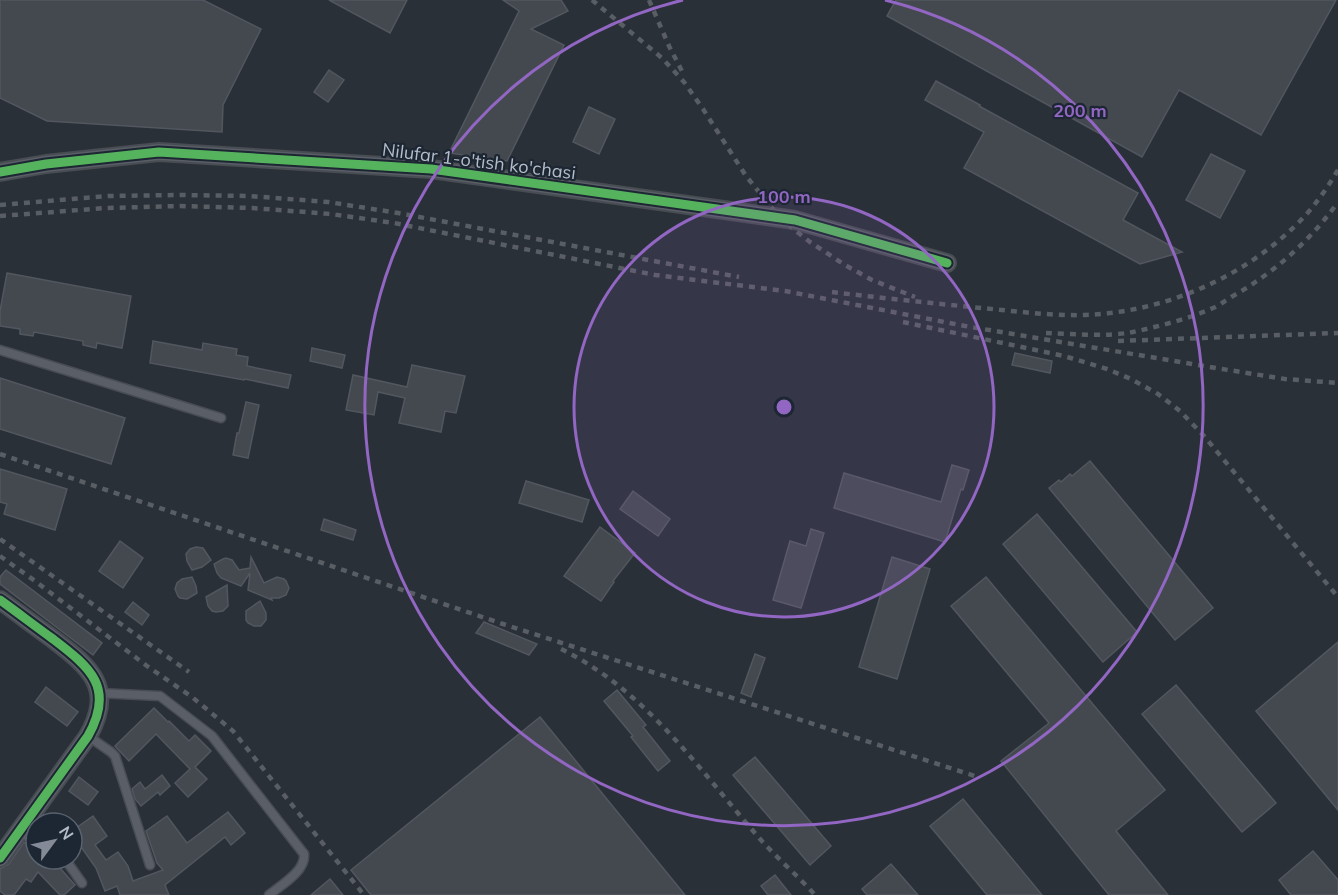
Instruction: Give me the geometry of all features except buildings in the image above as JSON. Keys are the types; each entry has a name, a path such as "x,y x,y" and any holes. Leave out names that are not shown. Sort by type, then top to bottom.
{"street":[{"name":"Nilufar 1-o'tish ko'chasi","path":"0,172 46,164 159,152 430,169 795,220 947,263"},
{"path":"0,600 78,657 91,673 99,693 98,715 87,736 0,858"}],"lane":[{"path":"0,350 221,418"},
{"path":"99,693 160,696 212,736 304,854 305,861 301,869 269,895"},
{"path":"87,736 115,756 150,865"},
{"path":"18,833 24,835"},
{"path":"74,871 82,883"}],"railway":[{"path":"592,0 662,58 684,82 746,176 780,218 810,242 845,265 872,280 915,297"},
{"path":"649,0 684,75"},
{"path":"832,292 1059,315 1085,315 1144,307 1201,288 1254,259 1278,241 1305,215 1338,170"},
{"path":"0,205 108,196 180,195 249,196 328,202 739,277"},
{"path":"1046,333 1123,334 1174,322 1213,308 1263,277 1291,255 1316,230 1338,202"},
{"path":"0,216 106,208 180,206 252,208 331,214 394,223 655,275 785,291 965,326 1222,369 1285,379 1338,383"},
{"path":"903,322 1064,356 1107,369 1158,394 1180,411 1204,436 1338,597"},
{"path":"1118,341 1338,333"},
{"path":"0,454 503,624 978,777"},
{"path":"0,539 189,672"},
{"path":"0,556 192,697 233,731 364,895"},
{"path":"561,649 592,666 646,710 694,760 761,840 815,895"}],"cycle path":[{"path":"0,172 46,164 159,152 431,169 795,220 947,263"},
{"path":"0,600 78,660 95,680 99,692 96,719 88,736 0,858"}]}
